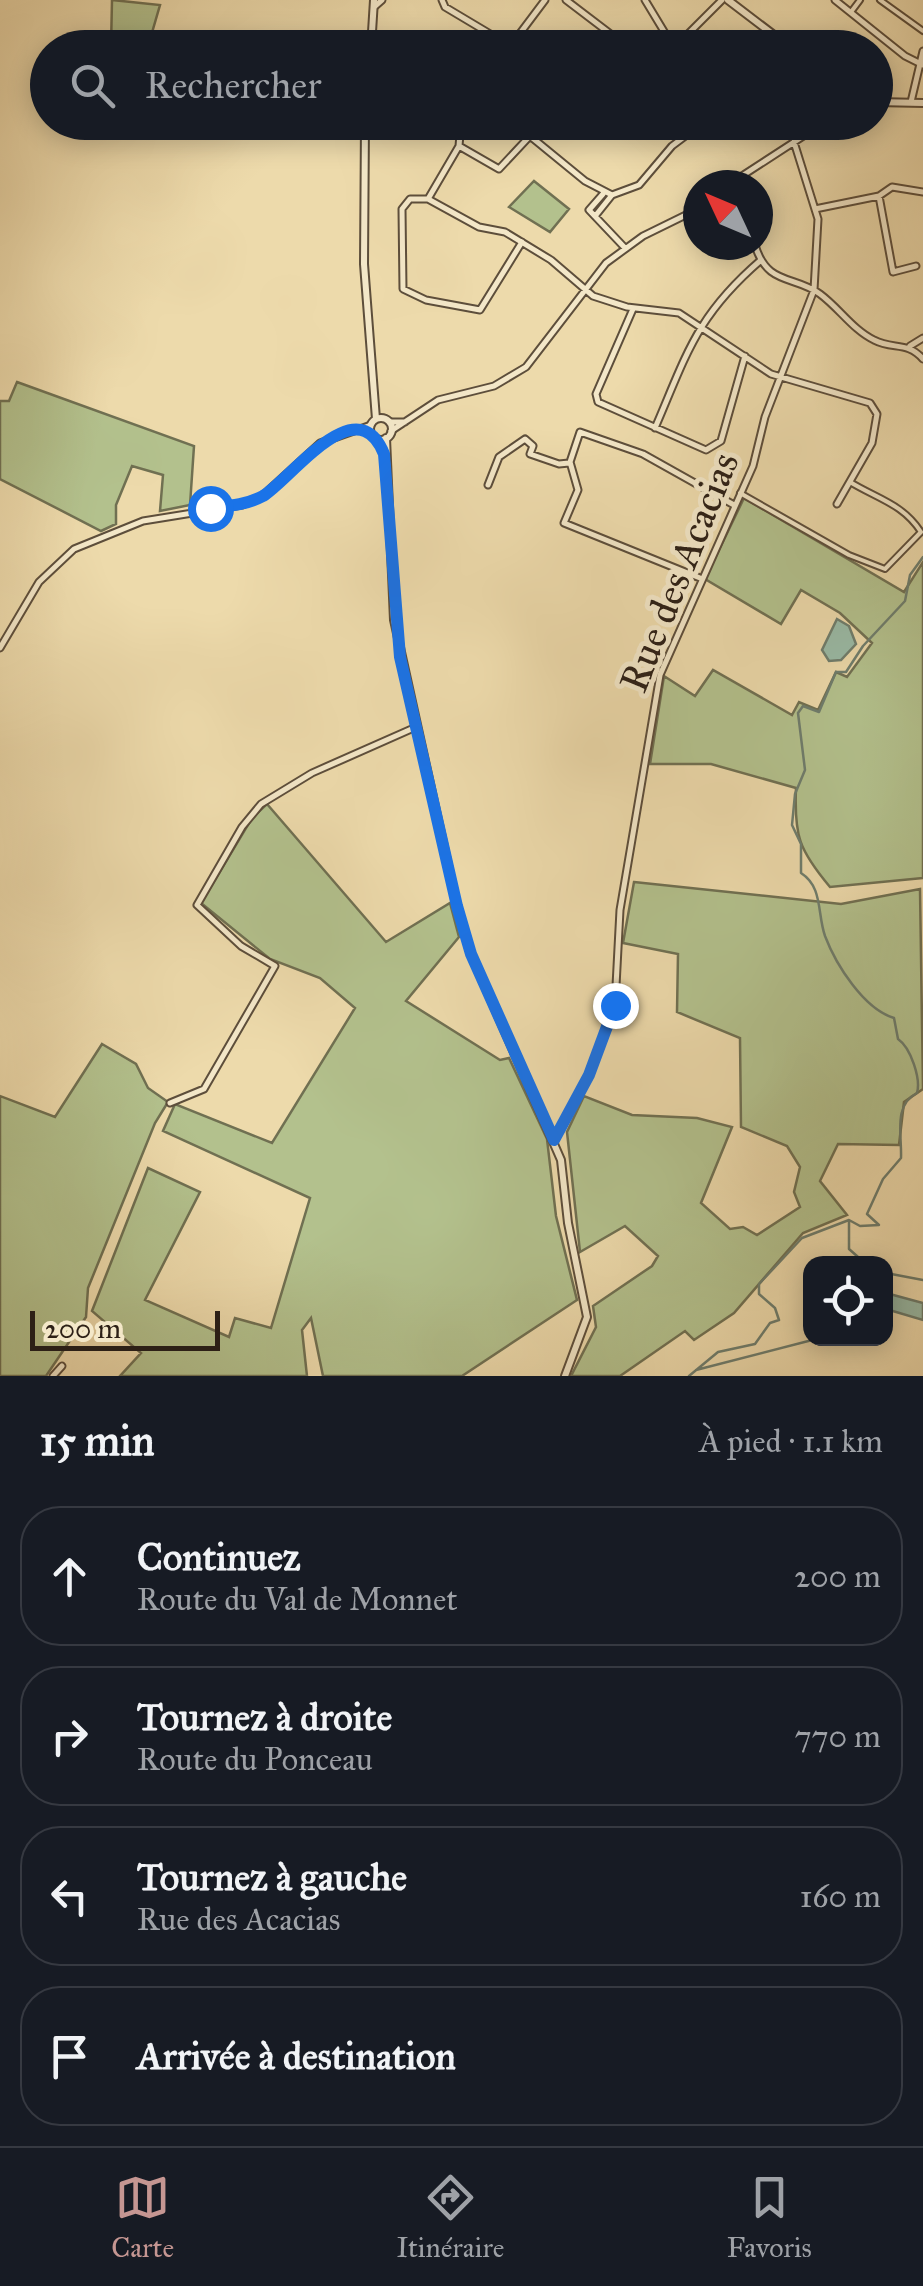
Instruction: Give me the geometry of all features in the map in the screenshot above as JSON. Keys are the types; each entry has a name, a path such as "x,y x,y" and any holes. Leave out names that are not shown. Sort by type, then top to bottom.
{"street":[{"path":"372,30 374,4 382,0"},
{"path":"442,0 444,6 483,30"},
{"path":"522,30 545,0"},
{"path":"566,0 605,30"},
{"path":"646,0 663,30"},
{"path":"690,30 725,0 766,30"},
{"path":"835,0 875,30"},
{"path":"850,12 860,0"},
{"path":"880,0 923,31"},
{"path":"888,6 893,0"},
{"path":"893,43 921,64"},
{"path":"911,104 923,52"},
{"path":"893,103 922,101"},
{"path":"364,140 364,264 384,454 394,620 471,954 554,1140 587,1317 565,1376"},
{"path":"428,198 460,140"},
{"path":"459,146 499,169 526,140"},
{"path":"535,140 602,194 612,195 639,184 680,140"},
{"path":"751,170 797,140"},
{"name":"Rue des Acacias","path":"554,1140 589,1075 615,1005 620,910 654,694 700,578 740,494 814,290 819,243 815,209 794,142"},
{"path":"815,209 879,196 902,186 923,192"},
{"path":"602,194 589,210 625,248"},
{"path":"596,215 612,195"},
{"path":"879,196 893,272 916,266"},
{"path":"522,242 480,310 410,295 402,285 402,209 410,199 428,198 480,227 505,232 522,242 587,291 633,308 670,310 780,378 874,406 872,443 837,504"},
{"path":"0,648 40,582 74,549 143,520 242,505 260,498 320,443 408,422 438,400 494,386 526,367 606,263 625,248 683,218"},
{"path":"655,428 683,354 722,296 761,260 781,280 814,290 876,341 910,346 923,359"},
{"path":"633,308 596,397 602,405 706,450 716,448 745,356"},
{"path":"910,346 923,338"},
{"path":"700,578 564,523 578,490 570,462 580,432 644,454 734,505"},
{"path":"488,485 499,457 525,439 533,446 530,454 559,464 570,462"},
{"path":"740,494 849,555 886,569 894,566 922,532 898,504 881,501 850,482"},
{"path":"170,1103 204,1089 275,966 231,938 197,905 242,827 262,804 312,774 416,727"},
{"path":"53,1376 62,1366"}],"green space":[{"path":"112,0 160,5 153,30 111,30"},
{"path":"534,181 569,209 550,232 509,207"},
{"path":"17,382 194,446 190,505 160,511 163,475 132,466 116,505 116,524 101,531 0,479 0,401 9,401"},
{"path":"744,498 904,592 923,562 923,878 830,887 801,842 796,788 711,764 650,764 664,676 695,696 713,670 792,715 799,702 818,710 836,672 847,677 872,643 840,613 801,590 781,624 705,579"},
{"path":"267,804 386,942 450,903 459,937 406,1001 500,1060 509,1058 547,1139 556,1216 577,1300 462,1376 323,1376 311,1318 302,1330 307,1376 120,1376 141,1353 92,1311 148,1168 200,1192 145,1300 229,1337 235,1318 271,1328 310,1198 163,1131 175,1104 272,1143 355,1008 320,978 270,959 201,903 252,818"},
{"path":"634,882 841,904 920,889 923,1089 904,1102 899,1145 838,1144 820,1181 847,1215 803,1233 734,1313 694,1340 685,1331 620,1376 571,1376 596,1327 593,1306 652,1266 658,1256 625,1226 580,1252 567,1132 584,1096 632,1115 697,1118 732,1127 701,1203 730,1229 743,1227 757,1235 800,1207 794,1192 800,1167 787,1146 741,1127 740,1038 677,1012 678,954 623,943"},
{"path":"102,1044 136,1064 148,1088 168,1102 155,1123 88,1288 86,1317 46,1376 0,1376 0,1096 55,1117"}],"shaded area":[{"path":"837,619 849,626 856,644 841,660 829,661 822,650"},
{"path":"893,1295 923,1303 923,1320 893,1311"}],"waterway":[{"path":"689,1376 718,1352 755,1344 770,1323 779,1320 775,1308 759,1294 759,1284 802,1238 849,1220 860,1226 879,1225 867,1214 883,1179 901,1158 902,1113 918,1087 914,1064 898,1039 894,1018 862,996 830,947 816,893 801,873 801,844 792,825 795,794 805,770 798,713 803,706 819,712 836,672 846,672 863,646 905,601 910,575 923,557"},
{"path":"849,1221 849,1249 857,1256"},
{"path":"893,1274 923,1280"},
{"path":"696,1370 803,1342"}],"route":[{"path":"210,508 242,505 260,498 320,443 348,432 371,434 377,439 384,454 394,620 400,657 457,906 471,954 554,1140 589,1075 615,1005"}]}
